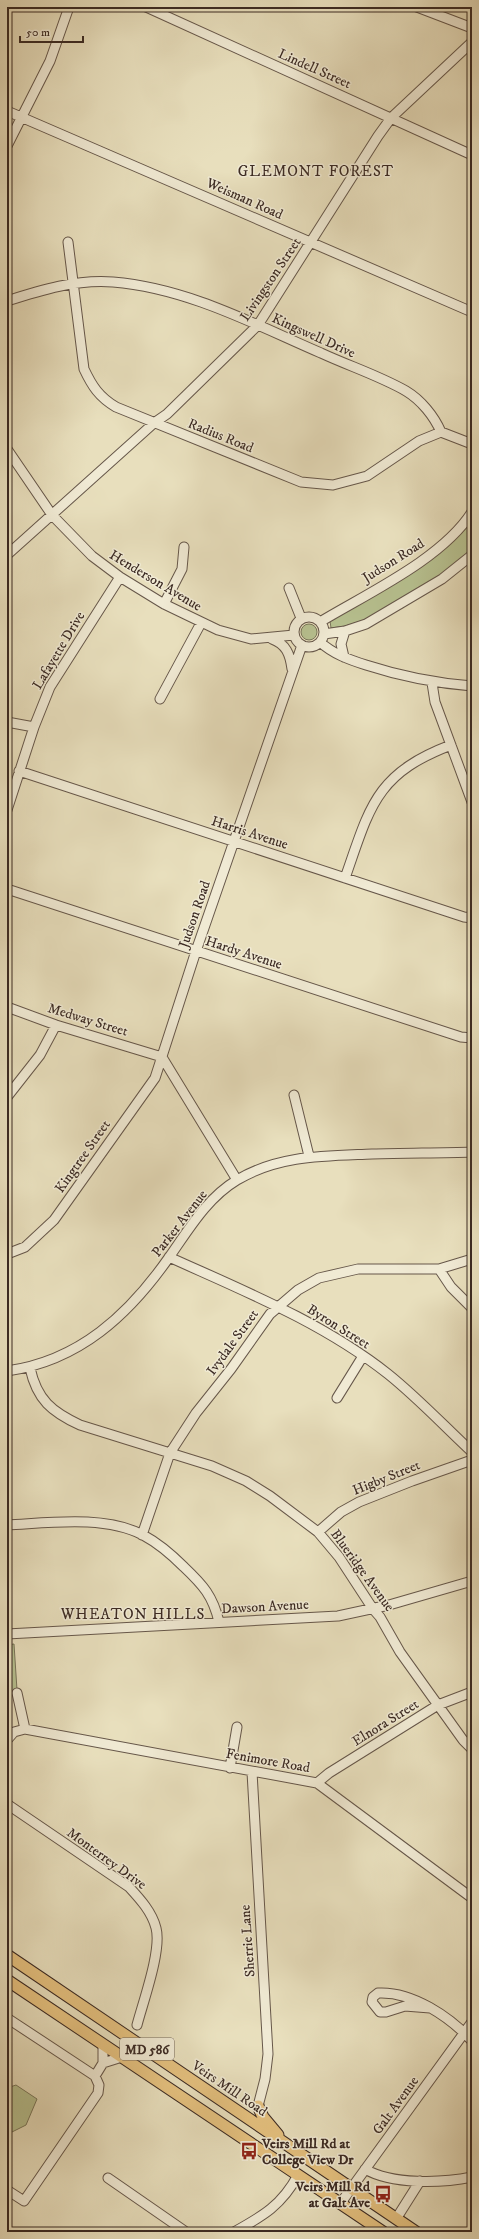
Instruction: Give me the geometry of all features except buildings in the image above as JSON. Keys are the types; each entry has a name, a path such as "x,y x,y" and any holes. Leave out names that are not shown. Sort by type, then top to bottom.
{"main road":[{"name":"Veirs Mill Road","path":"7,1954 416,2232"},
{"name":"MD 586","path":"7,1980 383,2232"},
{"path":"258,2106 263,2117 286,2145"}],"street":[{"path":"7,146 50,61 69,7"},
{"name":"Lindell Street","path":"146,7 472,155"},
{"path":"417,7 472,28"},
{"name":"Livingston Street","path":"7,554 154,423 167,414 258,325 378,136 391,118 472,42"},
{"name":"Weisman Road","path":"7,111 472,312"},
{"name":"Radius Road","path":"68,242 84,369 93,388 102,398 116,407 301,482 333,485 367,476 419,441 441,432"},
{"name":"Kingswell Drive","path":"7,301 44,289 73,284 112,282 164,289 195,299 258,325 407,392 436,420 441,432"},
{"path":"441,432 472,444"},
{"name":"Henderson Avenue","path":"7,449 52,515 92,556 120,577 164,604 201,623 238,636 270,638 294,635"},
{"name":"Judson Road","path":"320,622 421,561 456,532 472,512"},
{"path":"164,604 182,569 184,547"},
{"path":"472,555 442,579 366,624 322,638 311,646 302,645 294,635 294,626 301,618 310,616 320,622 322,638 325,648 344,657 403,677 432,683 472,686"},
{"name":"Lafayette Drive","path":"7,810 34,727 50,687 120,577"},
{"path":"289,588 301,618"},
{"path":"160,699 201,623"},
{"path":"344,657 341,644 345,631"},
{"path":"270,638 280,642 286,649 292,669"},
{"name":"Judson Road","path":"162,1057 233,841 292,669 302,645"},
{"path":"432,683 435,702 472,802"},
{"path":"7,722 34,727"},
{"path":"345,878 367,817 378,796 392,778 408,765 427,754 451,745"},
{"name":"Harris Avenue","path":"20,771 464,917 472,918"},
{"name":"Hardy Avenue","path":"7,889 461,1037 472,1038"},
{"name":"Medway Street","path":"7,1007 56,1025 162,1057"},
{"path":"7,1097 40,1055 56,1025"},
{"path":"162,1057 237,1180"},
{"name":"Kingtree Street","path":"7,1254 24,1247 54,1220 155,1078 162,1057"},
{"path":"294,1095 309,1156"},
{"name":"Parker Avenue","path":"7,1372 30,1368 72,1351 106,1330 134,1302 202,1212 237,1180 270,1164 309,1156 472,1152"},
{"name":"Byron Street","path":"169,1257 279,1306 318,1327 388,1374 472,1452"},
{"name":"Ivydale Street","path":"142,1535 170,1453 196,1413 231,1369 270,1314 298,1290 318,1278 358,1269 439,1269 472,1259"},
{"path":"439,1269 451,1287 472,1308"},
{"path":"337,1398 363,1356"},
{"name":"Blueridge Avenue","path":"30,1368 33,1381 40,1396 61,1416 80,1425 212,1466 246,1481 270,1496 318,1532 339,1557 373,1609 380,1617 400,1652 463,1740 472,1749"},
{"name":"Higby Street","path":"318,1532 341,1512 360,1502 412,1481 472,1460"},
{"path":"7,1524 83,1521 112,1526 142,1535 171,1554 199,1581 215,1604 219,1622"},
{"name":"Dawson Avenue","path":"7,1634 315,1618 373,1609 472,1581"},
{"name":"Elnora Street","path":"317,1783 329,1773 438,1705 472,1692"},
{"path":"7,1740 14,1732 24,1729 17,1693"},
{"path":"230,1768 237,1727"},
{"name":"Fenimore Road","path":"24,1729 317,1783 382,1833 472,1898"},
{"name":"Sherrie Lane","path":"252,1772 268,2054 265,2079 258,2106"},
{"name":"Monterrey Drive","path":"7,1804 129,1887 142,1900 157,1929 157,1945 137,2025"},
{"path":"430,2008 405,2006 386,2012 380,2012 372,2002 373,1997 378,1993 386,1992 404,1996 430,2008 464,2032 472,2041"},
{"path":"7,2018 95,2076 99,2085 98,2093 24,2201 7,2190"},
{"name":"Galt Avenue","path":"340,2204 472,2022"},
{"path":"95,2076 103,2063 103,2045"},
{"path":"103,2063 122,2057"},
{"path":"365,2169 381,2177 420,2181 472,2177"},
{"path":"234,2232 266,2215 278,2204 298,2175"},
{"path":"108,2178 186,2232"},
{"path":"396,2219 420,2181"}],"green space":[{"path":"472,521 472,551 455,566 370,618 345,626 331,628 330,621 406,577 442,551 458,537"},
{"path":"306,624 312,624 317,629 315,638 312,640 306,640 301,635 301,629"},
{"path":"14,1644 17,1690 11,1695 7,1678 7,1645"},
{"path":"16,2085 37,2099 26,2125 10,2133 7,2128 7,2088"}],"place":[{"name":"Veirs Mill Rd at College View Dr","path":"249,2151"},
{"name":"Veirs Mill Rd at Galt Ave","path":"383,2194"}],"district":[{"name":"GLEMONT FOREST","path":"316,171"},
{"name":"WHEATON HILLS","path":"133,1614"}]}
